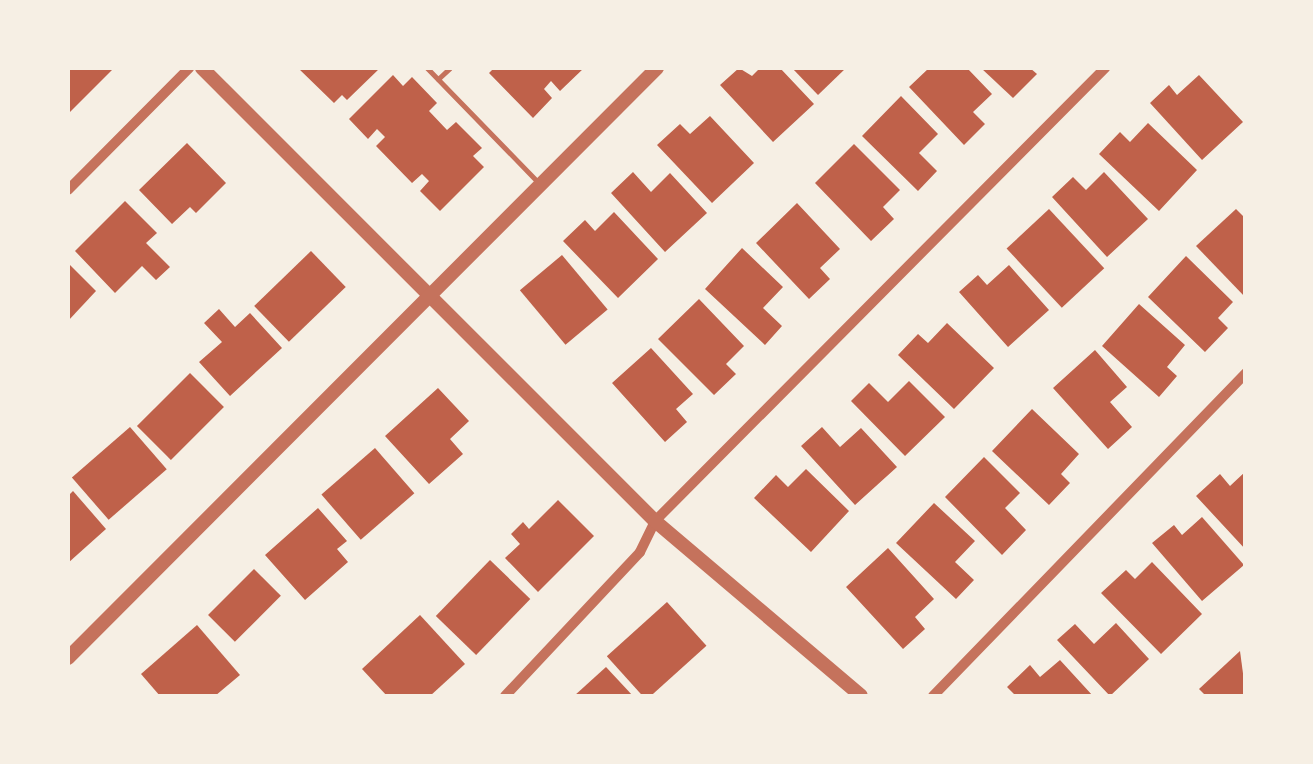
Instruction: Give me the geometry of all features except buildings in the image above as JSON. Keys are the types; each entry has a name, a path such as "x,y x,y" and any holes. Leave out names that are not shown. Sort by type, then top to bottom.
{"street":[{"path":"68,190 189,68"},
{"path":"202,68 655,520 861,696"},
{"path":"68,658 249,482 426,292 657,68"},
{"path":"505,696 640,552 655,520 1106,68"},
{"path":"933,696 1246,373"}],"lane":[{"path":"427,68 538,184"},
{"path":"438,78 450,68"}]}
